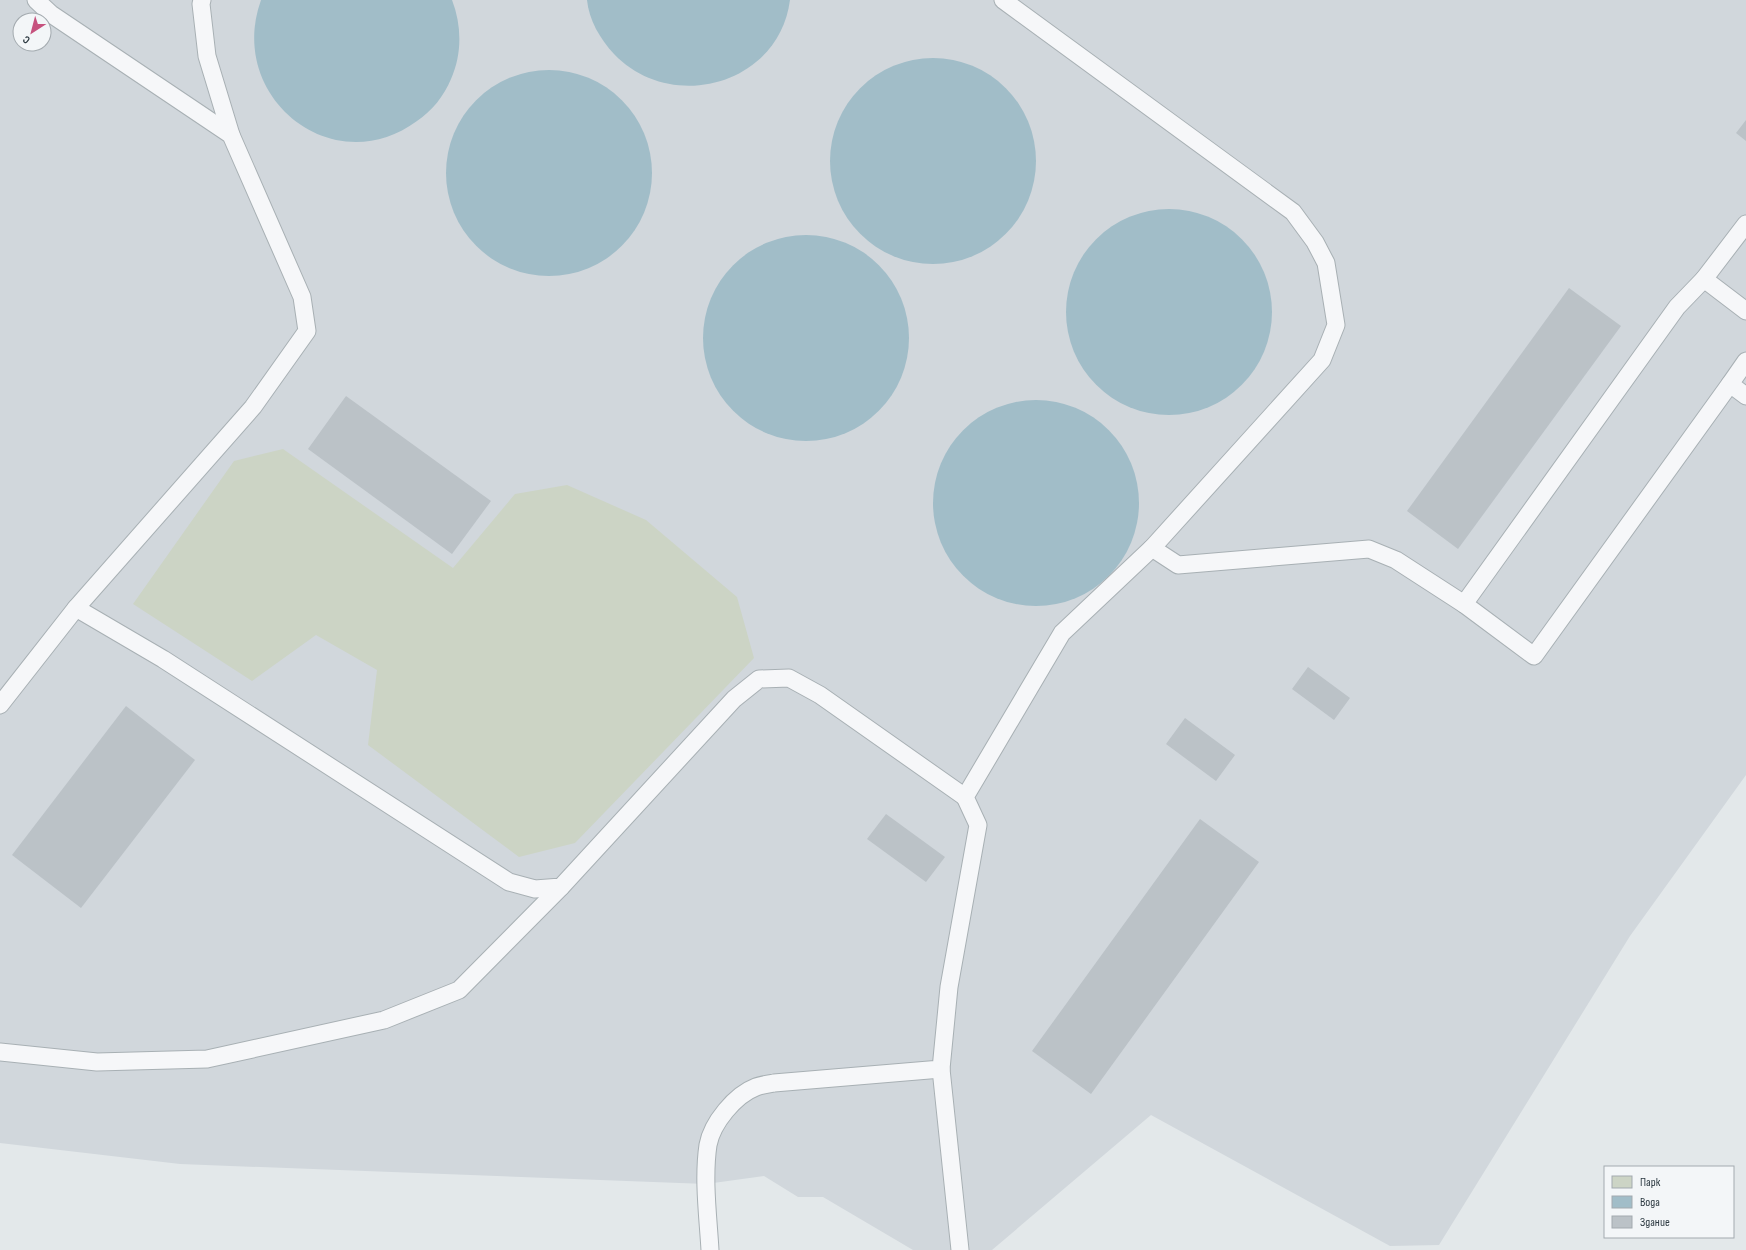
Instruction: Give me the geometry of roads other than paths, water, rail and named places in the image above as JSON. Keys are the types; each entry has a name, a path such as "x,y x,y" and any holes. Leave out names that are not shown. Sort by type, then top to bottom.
{"lane":[{"path":"36,0 51,14 231,135"},
{"path":"0,705 76,608 253,407 307,330 302,297 231,135 207,56 201,4 202,0"},
{"path":"965,797 1062,633 1152,548 1322,360 1336,325 1326,263 1314,242 1293,212 1003,0"},
{"path":"1464,604 1677,306 1704,279 1746,224"},
{"path":"1704,279 1746,311"},
{"path":"1152,548 1178,565 1369,549 1396,560 1464,604 1534,656 1746,361"},
{"path":"1730,384 1746,396"},
{"path":"76,608 163,659 509,882 535,889 561,887"},
{"path":"0,1052 97,1062 207,1059 384,1020 459,990 561,887 734,699 759,679 788,678 820,695 965,797 978,825 949,987 941,1069 960,1250"},
{"path":"710,1250 706,1184 708,1144 724,1113 739,1097 755,1087 774,1082 941,1069"}],"water":[{"path":"261,0 452,0 458,20 459,30 459,50 455,69 441,97 428,113 417,121 385,138 352,142 321,136 294,120 273,97 259,69 254,36"},
{"path":"587,0 790,0 782,29 766,53 745,70 719,81 692,86 664,83 637,72 614,54 596,29 590,15"},
{"path":"933,58 953,60 972,66 981,70 1006,88 1024,113 1028,122 1034,141 1036,161 1034,181 1028,200 1024,209 1006,234 981,252 972,256 953,262 933,264 913,262 894,256 885,252 860,234 842,209 838,200 832,181 830,161 832,141 838,122 842,113 860,88 885,70 894,66 913,60"},
{"path":"549,70 569,72 588,78 606,87 622,100 635,116 644,134 650,153 652,173 650,193 644,212 635,230 622,246 606,259 588,268 569,274 549,276 529,274 510,268 492,259 476,246 463,230 454,212 448,193 446,173 448,153 454,134 463,116 476,100 492,87 510,78 529,72"},
{"path":"1169,209 1189,211 1208,217 1226,226 1242,239 1255,255 1264,273 1270,292 1272,312 1270,332 1264,351 1255,369 1242,385 1226,398 1208,407 1189,413 1169,415 1149,413 1130,407 1112,398 1096,385 1083,369 1074,351 1068,332 1066,312 1068,292 1074,273 1083,255 1096,239 1112,226 1130,217 1149,211"},
{"path":"806,235 826,237 845,243 863,252 879,265 892,281 901,299 907,318 909,338 907,358 901,377 892,395 879,411 863,424 845,433 826,439 806,441 786,439 767,433 749,424 733,411 720,395 711,377 705,358 703,338 705,318 711,299 720,281 733,265 749,252 767,243 786,237"},
{"path":"1036,400 1056,402 1075,408 1093,417 1109,430 1122,446 1131,464 1137,483 1139,503 1137,523 1131,542 1122,560 1109,576 1093,589 1075,598 1056,604 1036,606 1016,604 997,598 979,589 963,576 950,560 941,542 935,523 933,503 935,483 941,464 950,446 963,430 979,417 997,408 1016,402"}]}
